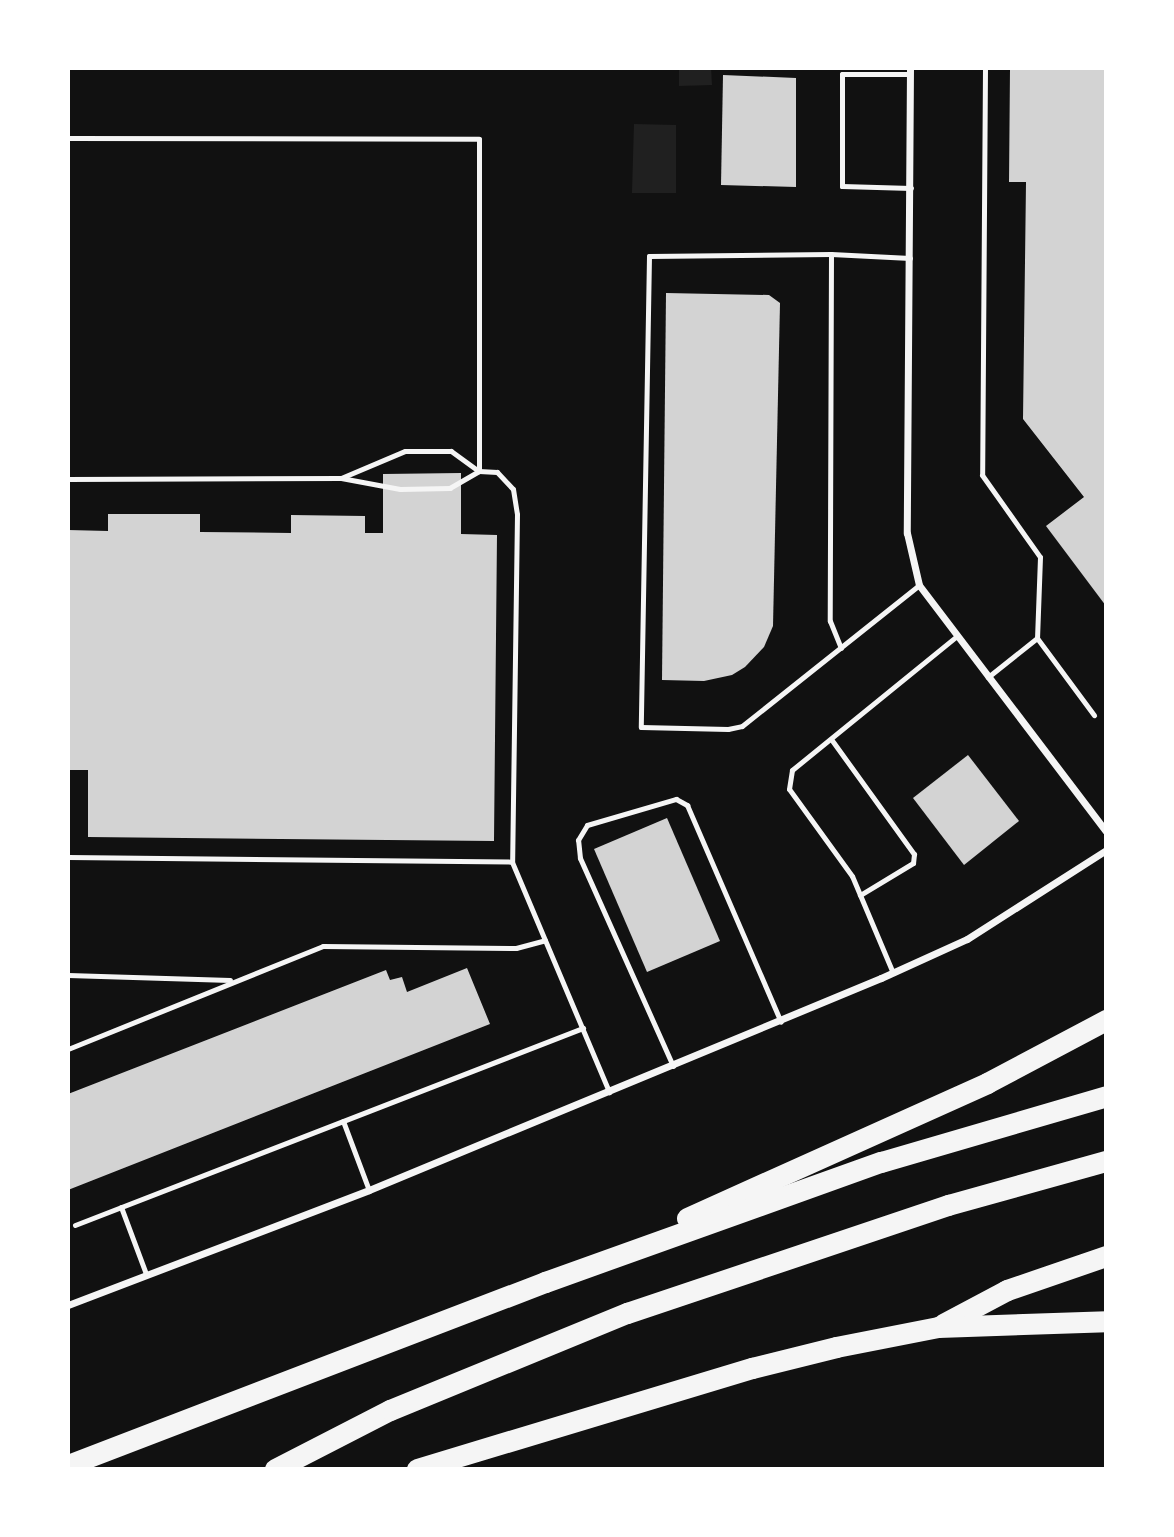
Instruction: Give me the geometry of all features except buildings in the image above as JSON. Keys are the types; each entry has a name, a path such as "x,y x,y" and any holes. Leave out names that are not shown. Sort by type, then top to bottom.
{"highway":[{"path":"545,1282 987,1083 1101,1021"},
{"path":"68,1465 545,1282 881,1162 1106,1096"},
{"path":"275,1469 390,1410 627,1313 948,1205 1106,1161"},
{"path":"938,1327 1007,1290 1106,1256"},
{"path":"418,1469 752,1368 836,1347 938,1327 1106,1321"}],"street":[{"path":"909,71 911,188 907,533 919,585 1106,831"},
{"path":"68,1306 369,1189 781,1022 967,939 1106,850"}],"lane":[{"path":"985,68 982,475 1040,557 1037,638 1094,715"},
{"path":"909,71 842,74 842,186 911,188"},
{"path":"68,138 479,139 479,471"},
{"path":"831,254 830,621 841,648"},
{"path":"910,258 831,254 649,256 641,727 728,729 742,726 919,585"},
{"path":"341,478 404,451 451,451 479,471 497,472 513,489 517,514 512,862 609,1092"},
{"path":"68,479 341,478 400,489 450,488 479,471"},
{"path":"892,973 852,876 789,789 792,770 957,636"},
{"path":"988,677 1037,638"},
{"path":"831,739 914,854 912,863 860,895"},
{"path":"673,1066 580,858 578,840 587,825 676,799 687,805 781,1022"},
{"path":"68,857 512,862"},
{"path":"68,1049 233,980 323,946 516,948 545,940"},
{"path":"68,975 233,980"},
{"path":"75,1225 583,1028"},
{"path":"343,1121 369,1189"},
{"path":"121,1208 146,1274"}],"shaded area":[{"path":"679,68 711,68 712,85 679,86"},
{"path":"634,124 676,125 676,193 632,193"}]}
